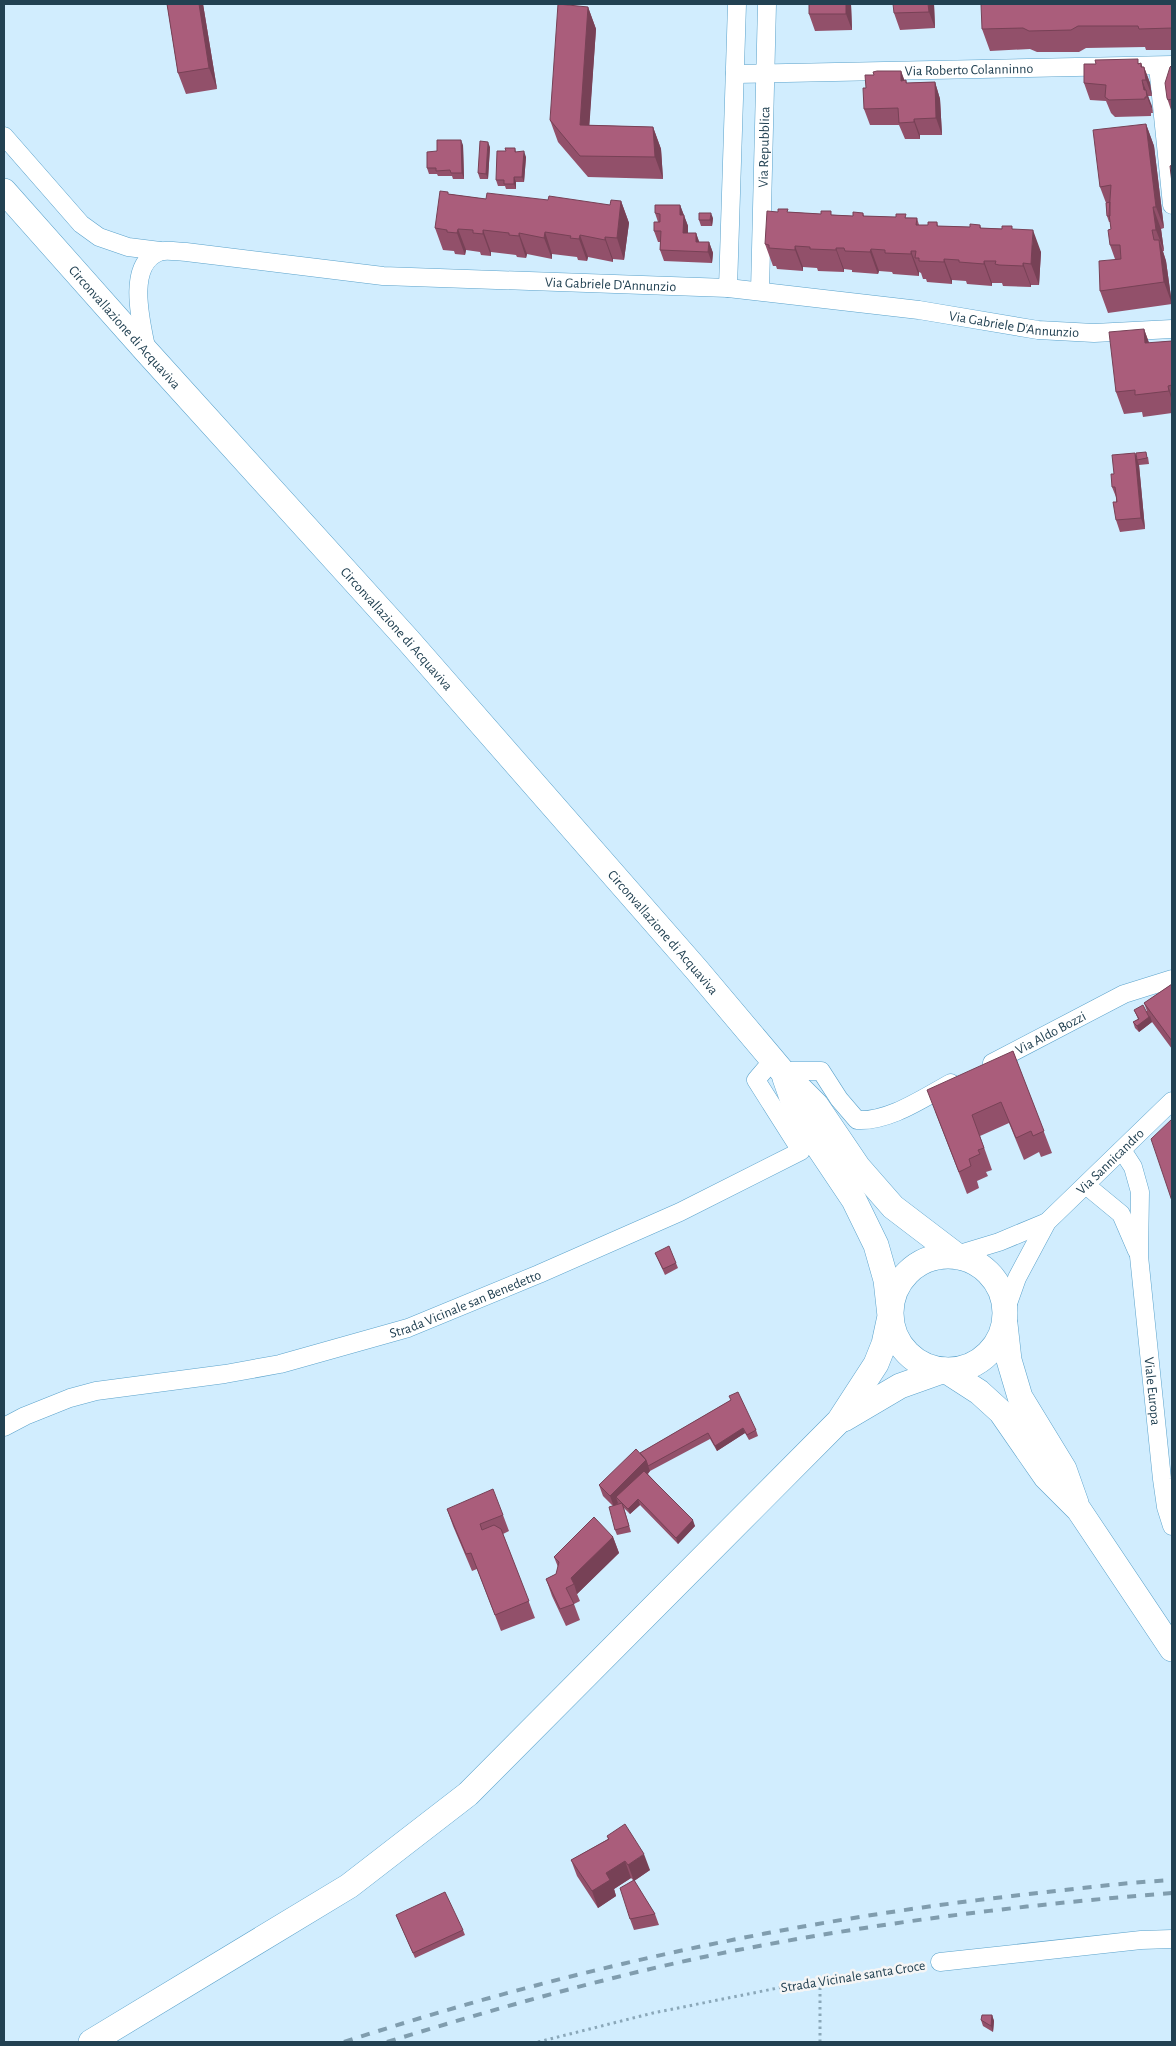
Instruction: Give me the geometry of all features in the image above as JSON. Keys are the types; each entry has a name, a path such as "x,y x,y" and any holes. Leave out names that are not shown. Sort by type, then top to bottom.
{"main road":[{"name":"Circonvallazione di Acquaviva","path":"4,190 147,352 408,640 778,1065"},
{"path":"778,1065 816,1105 858,1167 893,1207 956,1255"},
{"path":"778,1065 800,1118 854,1200 876,1245 886,1280 890,1316 894,1332 902,1347 914,1359 929,1367 945,1370 962,1369 977,1363 990,1352 1000,1339 1005,1316"},
{"path":"91,2042 349,1886 468,1794 839,1421 876,1364 884,1344 892,1299 898,1283 909,1270 923,1260 939,1255 956,1255 975,1261 991,1273 1001,1290 1009,1360 1020,1397 1064,1469 1079,1510"},
{"path":"839,1421 900,1386 945,1370"},
{"path":"945,1370 979,1392 1001,1412 1046,1477 1079,1510 1172,1649"}],"street":[{"path":"728,288 737,4"},
{"name":"Via Repubblica","path":"760,292 767,4"},
{"path":"1165,66 1172,205"},
{"name":"Via Roberto Colanninno","path":"735,74 765,75 1165,66"},
{"name":"Via Gabriele D'Annunzio","path":"4,136 81,224 99,237 128,247 186,252 383,276 728,288 919,310 1038,330 1094,333 1172,329"},
{"path":"147,352 138,302 141,274 147,260 160,251"},
{"name":"Via Aldo Bozzi","path":"980,1069 1117,998 1172,979"},
{"path":"778,1065 821,1071 839,1099 857,1120 870,1121 885,1117 962,1078"},
{"name":"Strada Vicinale san Benedetto","path":"4,1427 25,1416 70,1398 96,1391 225,1374 280,1364 408,1328 680,1212 801,1151 756,1080 778,1065"},
{"name":"Via Sannicandro","path":"1047,1222 1087,1186 1172,1101"},
{"name":"Viale Europa","path":"1122,1150 1133,1167 1140,1192 1139,1256 1162,1479 1166,1507 1172,1526"},
{"name":"Viale Europa","path":"1087,1186 1121,1214 1139,1256"},
{"path":"956,1255 999,1242 1047,1222"},
{"path":"1005,1316 1018,1278 1047,1222"},
{"name":"Strada Vicinale santa Croce","path":"940,1962 1141,1940 1172,1939"}],"path":[{"name":"Strada Vicinale santa Croce","path":"538,2042 653,2013 820,1981 940,1962"},
{"path":"820,1981 820,2042"}],"building":[{"path":"167,4 199,4 209,68 178,73"},
{"path":"558,4 588,7 580,125 653,127 655,157 580,156 550,120"},
{"path":"809,4 846,4 846,14 809,14"},
{"path":"893,4 928,4 929,12 894,13"},
{"path":"981,4 1172,4 1172,28 1139,29 1138,26 1078,26 1071,30 982,29"},
{"path":"1138,59 1138,64 1141,63 1141,67 1144,67 1146,80 1142,80 1144,90 1146,90 1147,97 1145,99 1109,100 1105,97 1106,85 1084,83 1084,64 1096,64 1095,60"},
{"path":"1172,65 1172,99 1168,100 1165,83"},
{"path":"901,71 901,81 906,80 906,83 935,82 936,118 914,119 914,122 899,123 898,108 864,109 863,88 866,88 865,75 874,75 873,72"},
{"path":"1146,124 1156,207 1153,207 1156,230 1152,230 1154,240 1159,240 1164,282 1100,291 1099,261 1121,259 1120,245 1110,245 1108,230 1111,229 1109,214 1111,185 1100,187 1093,130"},
{"path":"437,140 461,140 462,173 451,173 450,170 436,171 436,168 427,168 427,152 437,151"},
{"path":"480,141 488,142 486,174 478,173"},
{"path":"505,148 515,148 515,152 524,151 522,177 514,177 514,184 504,184 504,180 496,180 497,151 506,151"},
{"path":"1172,165 1172,183 1170,166"},
{"path":"440,191 448,192 448,194 486,199 487,193 548,200 549,196 610,205 611,200 621,201 617,238 605,237 605,240 580,235 579,239 545,232 544,238 519,233 519,236 483,230 483,234 473,233 473,230 458,229 457,233 447,232 447,230 435,228"},
{"path":"1110,202 1110,216 1107,216 1106,203"},
{"path":"655,205 680,205 680,215 684,215 683,233 696,233 696,242 709,242 708,252 660,250 661,231 654,231 654,222 660,222 660,214 655,213"},
{"path":"778,209 788,209 787,212 821,214 821,211 831,211 831,215 853,216 853,212 863,213 863,216 896,217 896,214 906,214 905,218 917,218 916,225 928,225 928,222 937,222 937,226 970,227 970,224 980,225 980,228 1002,229 1002,226 1012,226 1012,229 1033,230 1031,264 1023,263 1023,266 999,265 995,264 996,261 984,261 984,264 944,259 944,262 919,261 919,258 915,258 916,251 911,251 911,254 885,253 885,250 871,249 870,252 845,251 844,248 836,248 836,250 810,249 810,247 795,246 795,250 769,248 769,245 765,244 767,211 778,212"},
{"path":"699,213 711,213 710,220 699,220"},
{"path":"1144,329 1145,343 1172,341 1172,385 1168,386 1169,391 1135,395 1135,390 1116,392 1109,332"},
{"path":"1146,452 1147,458 1137,460 1136,453"},
{"path":"1135,453 1141,518 1116,520 1113,502 1117,502 1115,487 1112,487 1111,474 1114,474 1112,455"},
{"path":"1172,984 1172,1041 1144,1003"},
{"path":"1143,1005 1149,1017 1137,1026 1133,1022 1139,1019 1134,1010"},
{"path":"1013,1051 1044,1131 1033,1136 1031,1131 1016,1138 1001,1102 972,1115 984,1148 978,1150 980,1154 969,1159 971,1166 959,1172 927,1090"},
{"path":"1172,1119 1172,1201 1151,1139"},
{"path":"669,1246 676,1263 663,1269 655,1253"},
{"path":"738,1392 756,1430 747,1435 743,1428 715,1446 708,1433 648,1466 640,1453 731,1400 729,1396"},
{"path":"636,1449 646,1460 610,1496 599,1485"},
{"path":"644,1471 693,1520 676,1538 638,1499 628,1509 616,1497"},
{"path":"493,1489 503,1515 480,1524 482,1530 494,1525 501,1529 529,1601 495,1615 471,1553 466,1554 447,1509"},
{"path":"622,1503 629,1526 615,1530 609,1507"},
{"path":"594,1517 613,1537 571,1578 574,1584 566,1588 574,1604 560,1609 546,1579 556,1574 559,1562 554,1557"},
{"path":"625,1824 644,1854 628,1865 625,1861 606,1873 610,1880 592,1891 571,1860 609,1839 607,1836"},
{"path":"634,1880 655,1914 630,1919 620,1888"},
{"path":"445,1892 463,1930 413,1953 396,1915"},
{"path":"982,2015 992,2015 991,2026 981,2020"}],"railway":[{"path":"344,2042 426,2016 591,1971 758,1935 927,1907 1092,1887 1172,1880"},
{"path":"387,2042 590,1984 672,1964 770,1944 942,1917 1057,1903 1172,1893"}]}
